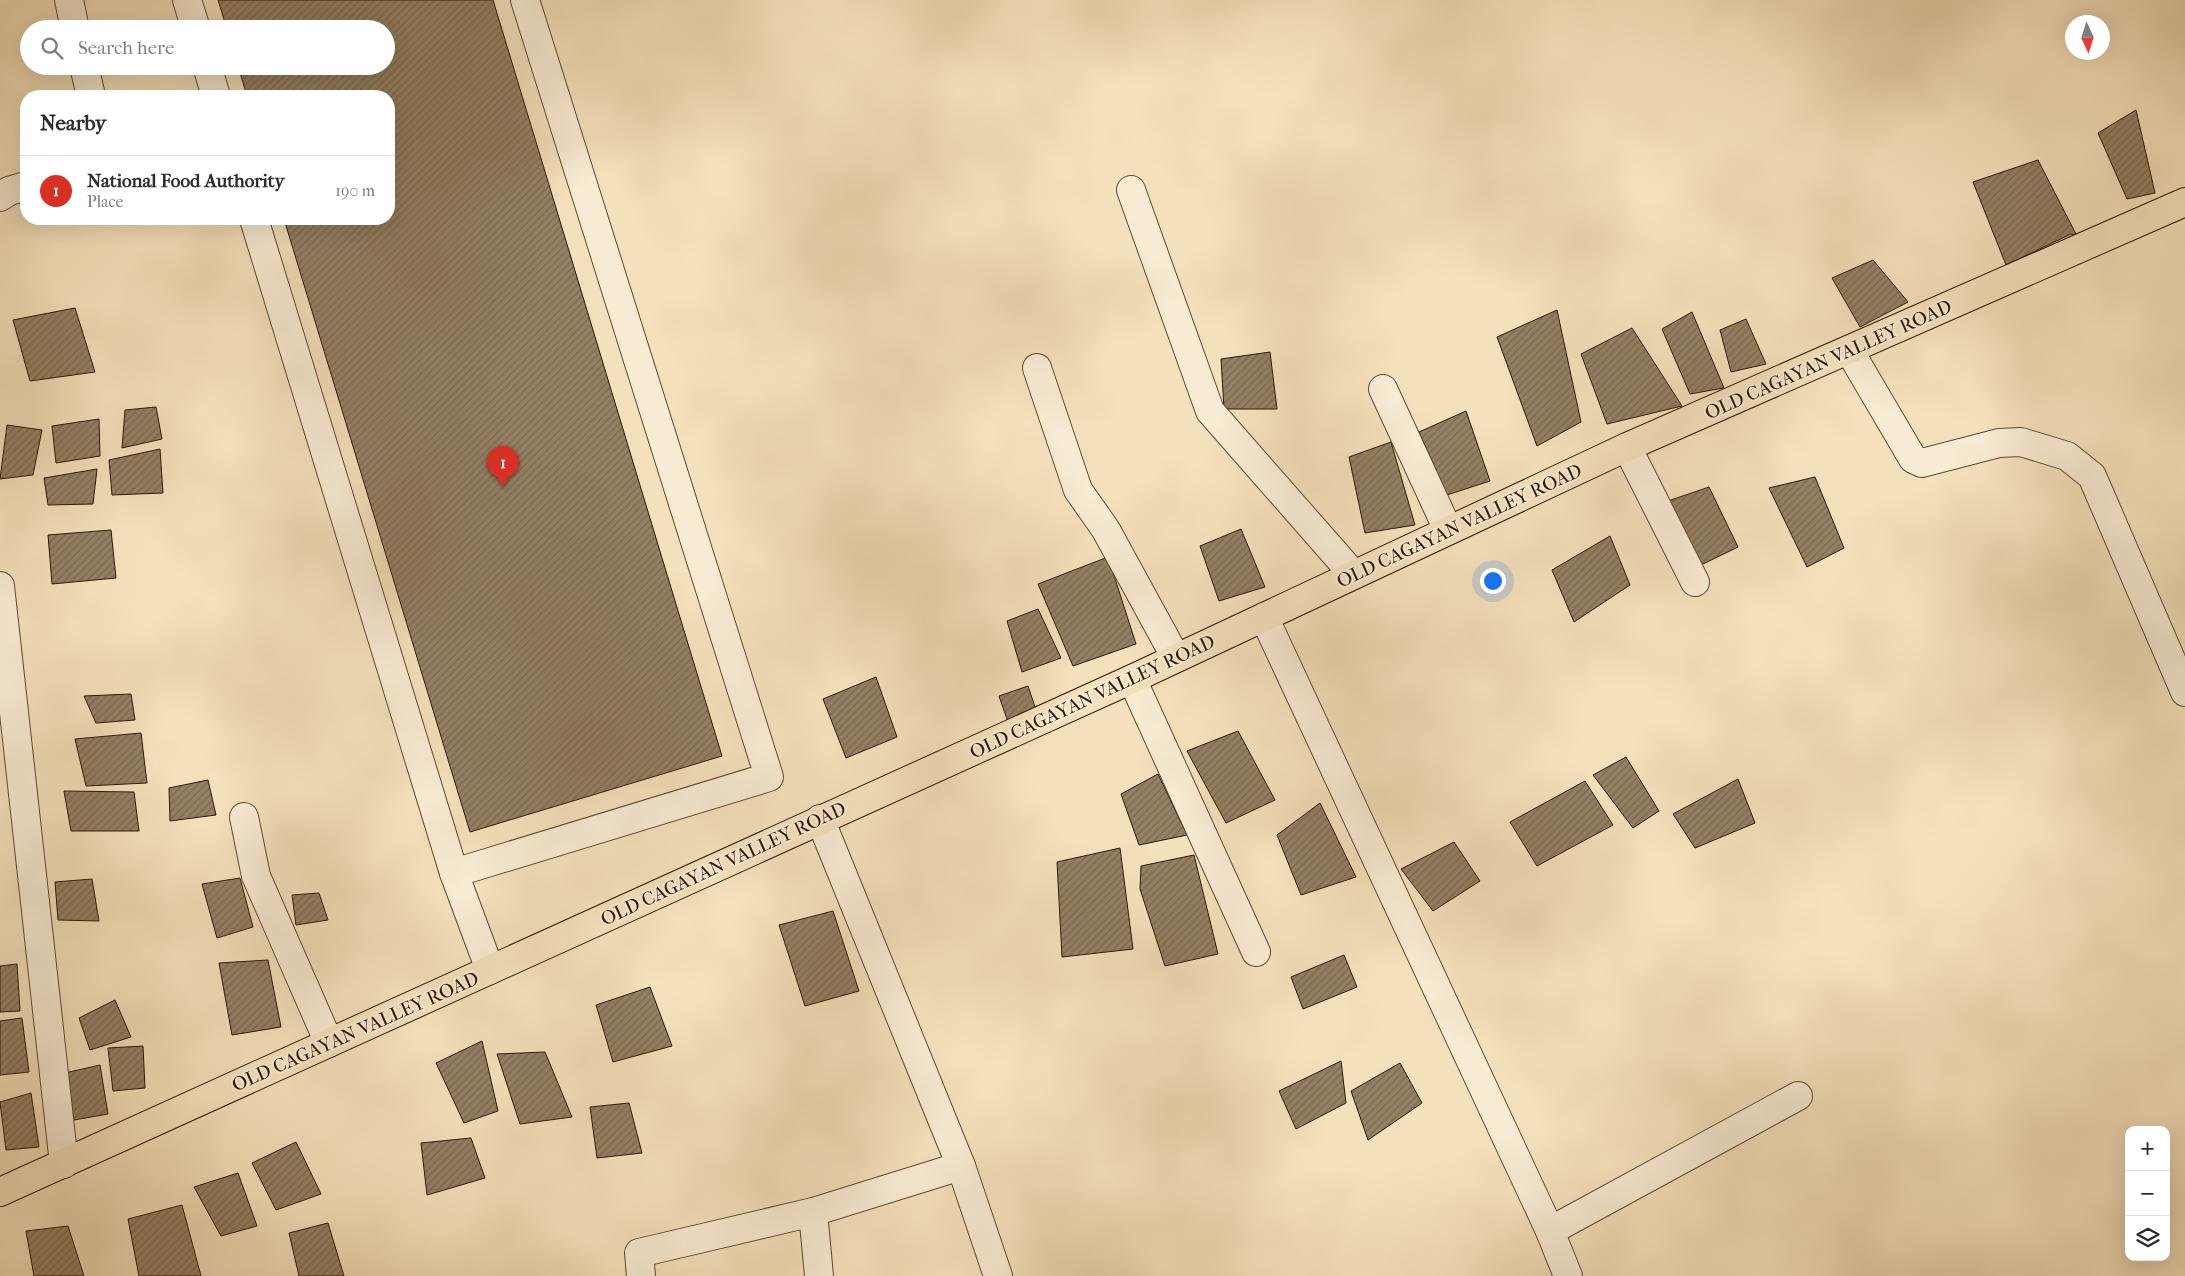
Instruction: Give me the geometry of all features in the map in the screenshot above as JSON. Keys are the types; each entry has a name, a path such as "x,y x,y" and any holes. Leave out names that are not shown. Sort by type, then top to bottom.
{"main road":[{"name":"OLD CAGAYAN VALLEY ROAD","path":"0,1192 1132,679 1627,447 2185,202"}],"street":[{"path":"68,0 73,20"},
{"path":"187,0 193,20"},
{"path":"454,872 769,777 525,0"},
{"path":"86,75 90,90"},
{"path":"210,75 214,90"},
{"path":"0,197 9,191 20,188"},
{"path":"1131,190 1210,411 1353,574"},
{"path":"256,225 454,872 490,970"},
{"path":"1849,350 1913,459 1922,463 1999,443 2021,442 2067,456 2092,476 2185,692"},
{"path":"1037,368 1078,490 1106,530 1176,658"},
{"path":"1384,389 1448,530"},
{"path":"1627,447 1695,582"},
{"path":"0,586 2,622 64,1164"},
{"path":"1264,616 1550,1231 1568,1276"},
{"path":"1132,679 1256,952"},
{"path":"244,817 256,876 329,1043"},
{"path":"820,819 961,1166 998,1276"},
{"path":"1550,1231 1798,1096"},
{"path":"641,1276 639,1253 813,1212 961,1166"},
{"path":"813,1212 819,1276"}],"building":[{"path":"218,0 493,0 722,756 470,832 286,225 395,225 395,90 245,90 241,75 395,75 395,20 224,20"},
{"path":"2136,110 2155,193 2127,199 2098,133"},
{"path":"2038,160 2077,236 2071,234 2006,265 1973,182"},
{"path":"1873,260 1908,302 1860,327 1832,278"},
{"path":"75,308 95,372 30,381 13,320"},
{"path":"1557,310 1581,422 1537,446 1497,337"},
{"path":"1692,312 1724,388 1690,394 1662,329"},
{"path":"1746,319 1766,364 1731,372 1720,330"},
{"path":"1632,328 1682,406 1607,424 1581,354"},
{"path":"1270,352 1277,409 1224,409 1221,359"},
{"path":"156,407 162,439 122,448 125,410"},
{"path":"1466,411 1490,481 1447,495 1419,432"},
{"path":"99,419 100,456 56,463 52,426"},
{"path":"7,425 42,430 33,475 0,479"},
{"path":"1391,442 1415,525 1365,533 1349,457"},
{"path":"160,449 163,493 112,495 109,460"},
{"path":"97,469 93,504 48,505 44,478"},
{"path":"1815,477 1844,548 1807,567 1769,488"},
{"path":"1709,487 1738,547 1701,565 1665,502"},
{"path":"1241,529 1265,587 1219,601 1200,546"},
{"path":"111,530 116,578 52,584 48,535"},
{"path":"1610,536 1630,585 1574,622 1552,570"},
{"path":"1108,557 1136,644 1073,666 1038,584"},
{"path":"1038,609 1061,658 1022,672 1007,621"},
{"path":"876,677 897,737 846,758 823,699"},
{"path":"1028,686 1036,710 1008,722 999,696"},
{"path":"131,694 135,720 96,723 84,696"},
{"path":"1238,731 1275,800 1226,823 1187,751"},
{"path":"141,733 147,783 86,786 75,739"},
{"path":"1626,757 1659,811 1633,828 1593,775"},
{"path":"1158,774 1187,835 1139,845 1121,794"},
{"path":"1738,779 1755,823 1695,848 1673,814"},
{"path":"208,780 216,815 170,821 169,788"},
{"path":"1585,781 1613,825 1537,866 1510,822"},
{"path":"64,791 134,792 139,831 71,831"},
{"path":"1320,803 1356,877 1301,895 1277,835"},
{"path":"1454,842 1480,881 1433,911 1401,869"},
{"path":"1120,848 1133,949 1062,957 1057,862"},
{"path":"1194,855 1218,954 1165,966 1140,889 1141,866"},
{"path":"240,878 253,927 217,938 202,884"},
{"path":"92,879 99,921 58,920 55,882"},
{"path":"319,893 328,920 296,925 292,895"},
{"path":"833,911 859,991 805,1006 779,925"},
{"path":"1344,955 1357,987 1303,1009 1291,977"},
{"path":"268,960 281,1027 232,1035 219,963"},
{"path":"17,964 20,1011 0,1012 0,966"},
{"path":"650,987 672,1046 613,1062 596,1005"},
{"path":"115,1000 131,1037 90,1050 79,1018"},
{"path":"22,1018 29,1072 0,1075 0,1021"},
{"path":"482,1041 498,1111 464,1123 436,1063"},
{"path":"143,1046 145,1088 113,1091 108,1048"},
{"path":"545,1052 572,1117 520,1124 497,1054"},
{"path":"1341,1061 1346,1103 1296,1129 1279,1091"},
{"path":"1400,1063 1422,1103 1368,1140 1351,1091"},
{"path":"100,1065 108,1114 74,1120 65,1073"},
{"path":"31,1093 39,1147 6,1150 0,1102"},
{"path":"629,1103 642,1153 597,1158 590,1107"},
{"path":"471,1138 485,1178 427,1195 421,1143"},
{"path":"296,1142 321,1194 276,1210 252,1163"},
{"path":"238,1173 257,1226 221,1236 194,1187"},
{"path":"182,1205 201,1276 139,1276 128,1219"},
{"path":"328,1223 344,1276 299,1276 289,1233"},
{"path":"68,1226 84,1276 34,1276 26,1231"}],"place":[{"name":"National Food Authority","path":"503,487"}]}
